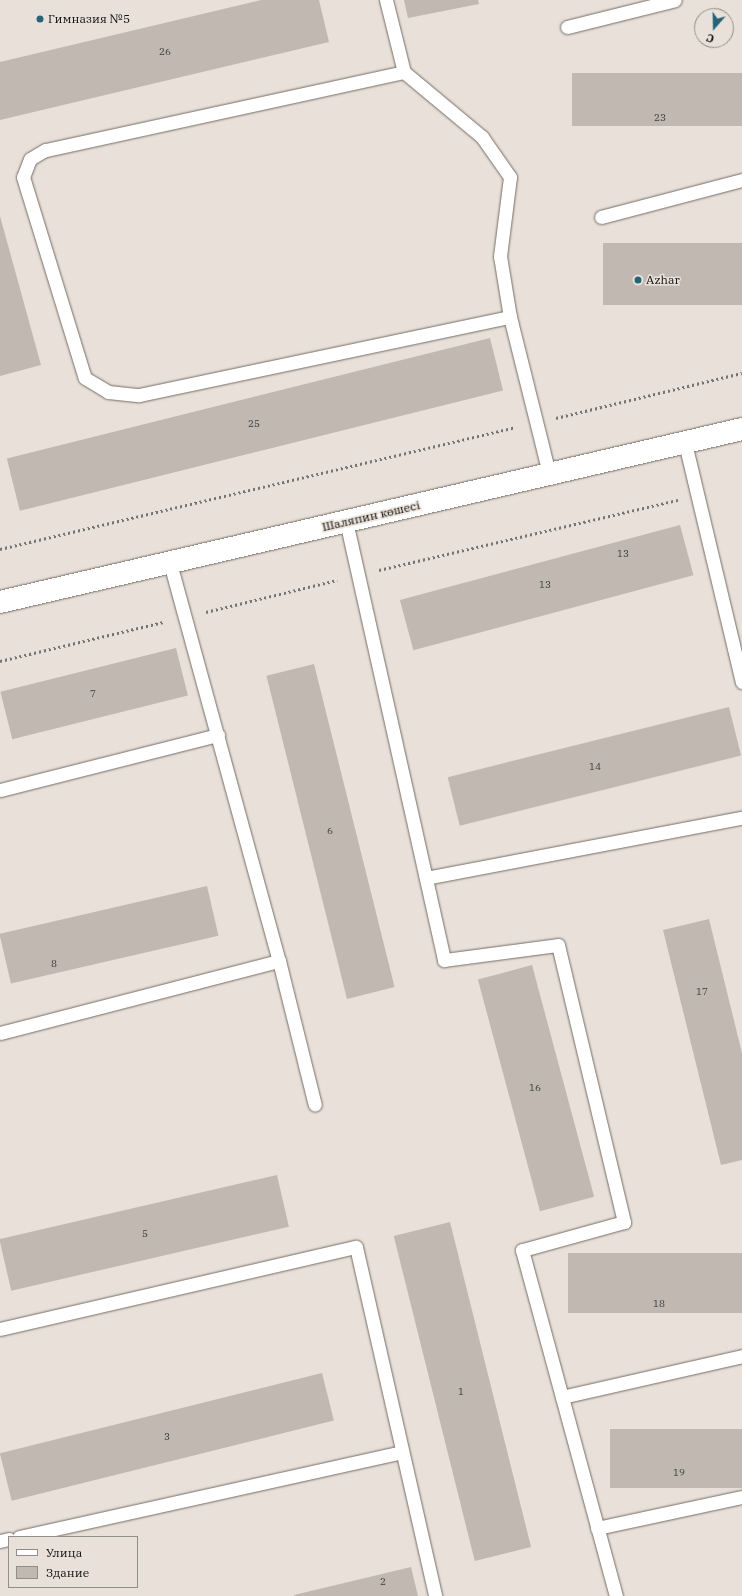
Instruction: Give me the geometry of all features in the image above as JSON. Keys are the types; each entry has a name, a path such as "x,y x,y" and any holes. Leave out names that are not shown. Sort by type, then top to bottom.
{"main road":[{"name":"Шаляпин көшесі","path":"0,602 742,429"}],"lane":[{"path":"386,0 404,72 482,137 510,177 500,256 510,317 549,474"},
{"path":"567,27 675,0"},
{"path":"404,72 45,150 30,159 23,177 85,378 108,392 139,395 510,317"},
{"path":"601,217 742,180"},
{"path":"685,443 742,682"},
{"path":"346,521 444,960 558,945 624,1222 522,1250 616,1596"},
{"path":"170,563 279,961 315,1105"},
{"path":"0,790 218,735"},
{"path":"426,878 742,818"},
{"path":"0,1033 279,961"},
{"path":"0,1329 356,1247 435,1596"},
{"path":"562,1397 742,1356"},
{"path":"24,1536 402,1452"},
{"path":"597,1528 742,1497"}],"path":[{"path":"0,549 742,373"},
{"path":"0,661 661,503"}],"building":[{"path":"261,0 319,0 329,42 0,120 0,62"},
{"path":"404,0 478,0 479,4 408,18"},
{"path":"572,73 742,73 742,126 572,126"},
{"path":"0,216 41,365 0,376"},
{"path":"603,243 742,243 742,305 603,305"},
{"path":"490,338 503,390 20,511 7,458"},
{"path":"680,525 693,575 413,650 400,600"},
{"path":"176,648 188,696 12,739 0,692"},
{"path":"314,664 395,987 347,999 266,676"},
{"path":"729,707 741,756 460,826 448,777"},
{"path":"207,886 218,936 11,984 0,934"},
{"path":"709,919 742,1053 742,1160 721,1165 663,930"},
{"path":"532,965 594,1197 540,1211 478,979"},
{"path":"277,1175 289,1227 11,1291 0,1239"},
{"path":"450,1222 531,1547 475,1561 394,1236"},
{"path":"568,1253 742,1253 742,1313 568,1313"},
{"path":"322,1373 334,1421 12,1501 0,1453"},
{"path":"610,1429 742,1429 742,1488 610,1488"},
{"path":"411,1567 418,1596 294,1596 294,1595"}],"place":[{"name":"Гимназия №5","path":"40,19"},
{"name":"Azhar","path":"638,280"}]}
